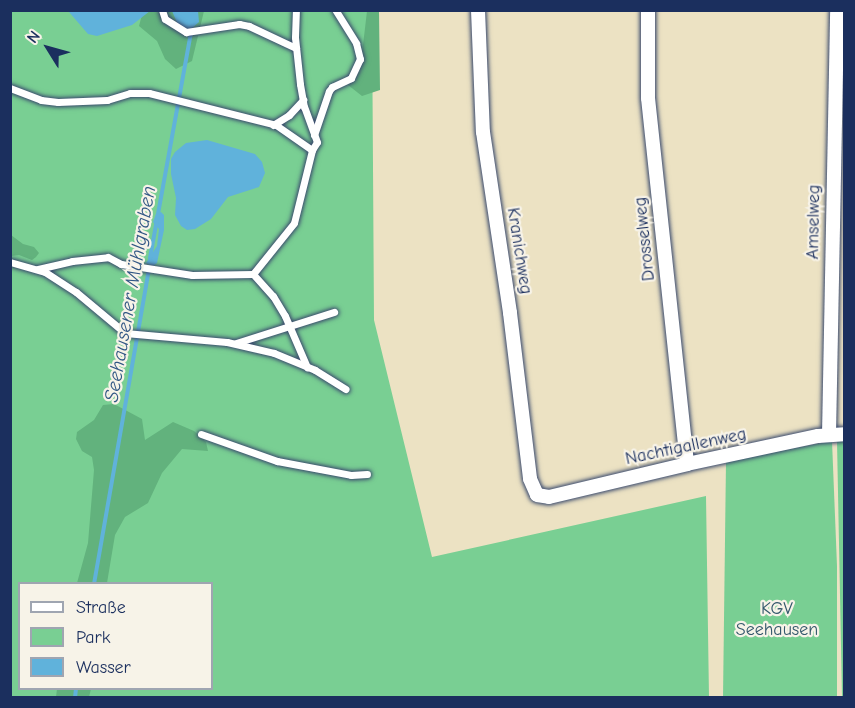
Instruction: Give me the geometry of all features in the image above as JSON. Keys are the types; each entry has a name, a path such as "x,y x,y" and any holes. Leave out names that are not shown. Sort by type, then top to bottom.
{"street":[{"name":"Kranichweg","path":"478,10 483,132 510,313 530,479 537,495"},
{"name":"Drosselweg","path":"648,10 648,98 687,464"},
{"name":"Amselweg","path":"829,435 837,10"},
{"name":"Nachtigallenweg","path":"537,495 560,494 687,464 829,435 844,434"}],"lane":[{"path":"162,10 165,19 186,32 239,24 249,26 296,48"},
{"path":"254,274 294,224 312,150 317,142 303,100 296,48 296,10"},
{"path":"314,135 329,91 332,87 351,78 360,59 356,42 335,10"},
{"path":"10,88 41,100 58,102 107,100 144,92 273,124 312,150"},
{"path":"273,124 289,115 303,100"},
{"path":"35,269 72,261 108,257 121,264 192,275 254,274"},
{"path":"10,262 45,272 76,292 126,333 234,344 274,353 307,367 346,389"},
{"path":"254,274 273,296 290,327 307,367"},
{"path":"234,344 334,312"},
{"path":"201,434 277,461 351,475 366,474"}],"green space":[{"path":"10,11 372,11 374,320 432,557 706,496 709,697 11,697"},
{"path":"143,11 204,11 192,61 176,69 165,59 157,41 139,26"},
{"path":"367,11 379,11 380,90 362,96 348,85 360,71"},
{"path":"11,235 23,244 34,247 39,253 36,257 32,260 19,255 11,256"},
{"path":"114,404 142,419 145,440 173,422 194,431 206,442 208,451 182,449 162,473 148,503 125,517 115,535 107,582 77,582 88,543 94,470 92,457 82,451 76,439 77,432 94,420 103,405"},
{"name":"KGV Seehausen","path":"844,440 844,698 842,697 837,441"},
{"name":"KGV Seehausen","path":"832,441 837,566 837,697 723,698 726,461"},
{"path":"57,690 91,690 89,697 56,697"}],"water":[{"path":"63,11 150,11 132,25 97,36 88,34 69,12"},
{"path":"172,11 198,11 199,22 190,30 178,25"},
{"path":"207,140 255,154 262,162 265,173 259,187 228,197 211,219 195,229 187,230 181,226 175,215 176,198 171,174 171,159 175,152 186,143"},
{"path":"161,212 164,215 164,230 157,263 153,266 146,263 157,246 159,229 153,222 156,214"}],"waterway":[{"name":"Seehausener Mühlgraben","path":"150,258 191,32"},
{"name":"Seehausener Mühlgraben","path":"94,582 149,268"},
{"name":"Seehausener Mühlgraben","path":"75,698 76,690"}]}
